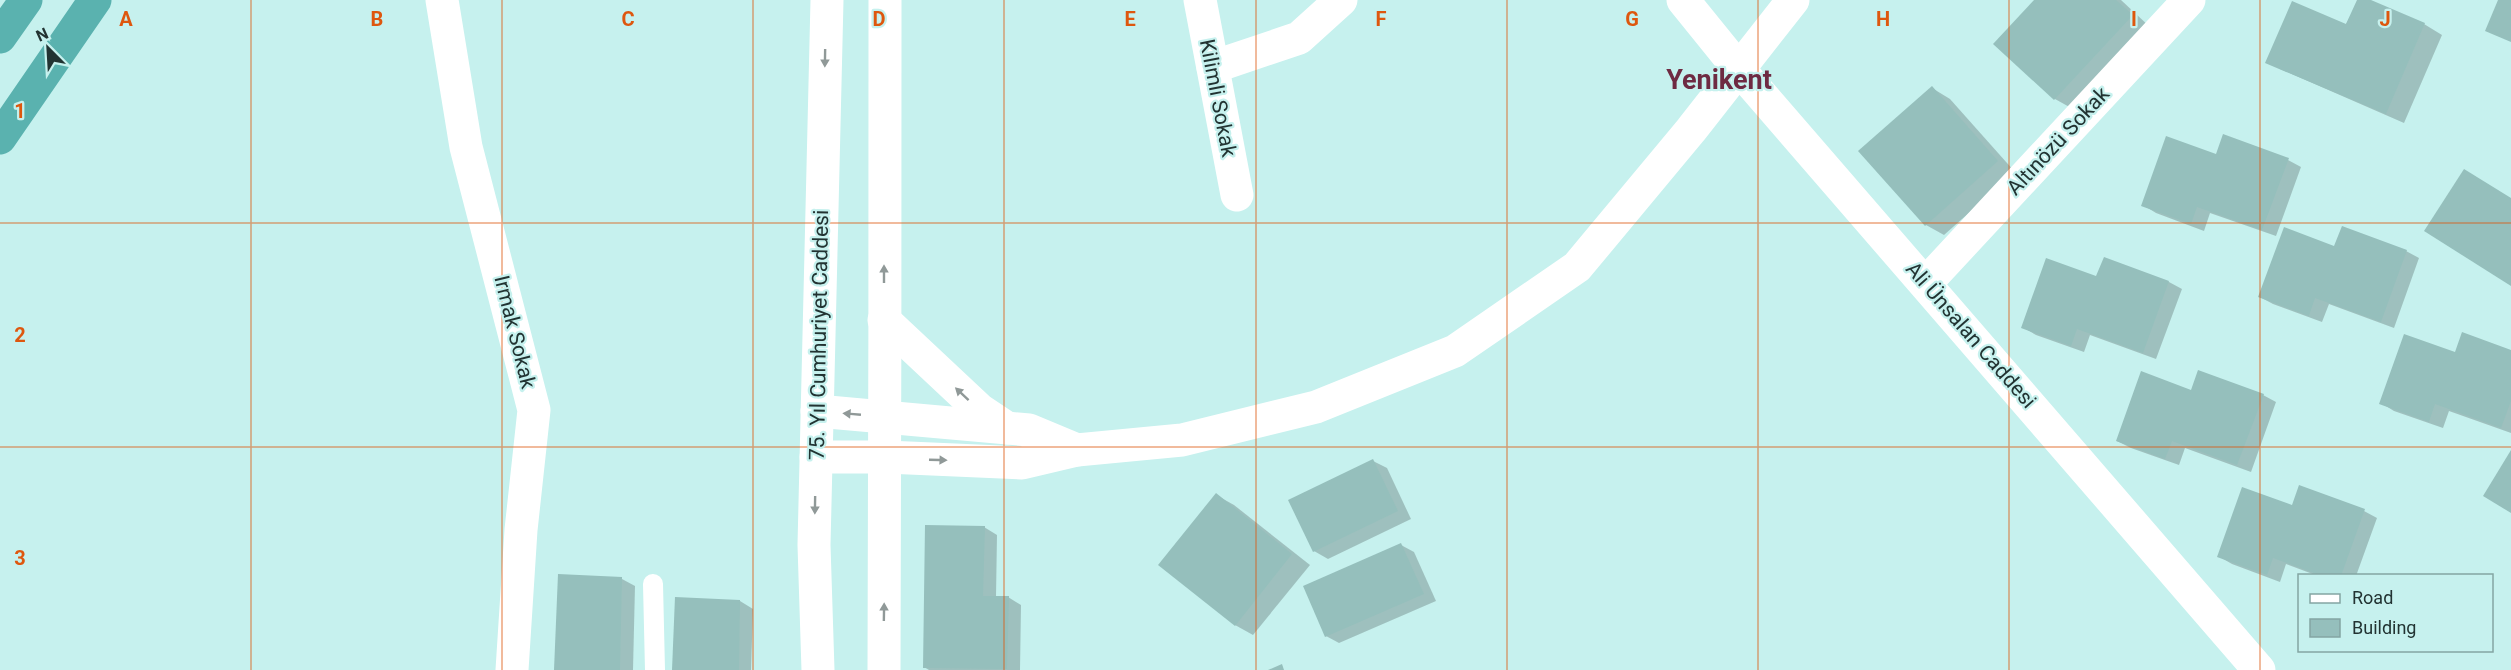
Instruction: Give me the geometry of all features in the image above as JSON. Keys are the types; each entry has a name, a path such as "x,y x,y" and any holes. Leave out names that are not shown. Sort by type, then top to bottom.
{"highway":[{"path":"0,37 26,0"},
{"path":"0,138 94,0"}],"street":[{"name":"Irmak Sokak","path":"442,0 466,147 534,410 521,530 512,670"},
{"name":"75. Yıl Cumhuriyet Caddesi","path":"818,670 814,545 827,0"},
{"path":"884,670 885,0"},
{"name":"Kilimli Sokak","path":"1200,0 1237,195"},
{"path":"1213,67 1299,38 1341,0"},
{"name":"Ali Ünsalan Caddesi","path":"1683,0 1738,68 2259,670"},
{"path":"816,457 1022,463 1077,450 1182,440 1316,407 1455,351 1577,267 1793,0"},
{"name":"Altınözü Sokak","path":"1926,283 2189,0"},
{"path":"884,320 980,410 1009,429"},
{"path":"817,411 1029,430 1077,450"}],"lane":[{"path":"653,584 655,670"}],"building":[{"path":"2034,0 2116,0 2133,15 2054,100 1993,44"},
{"path":"2357,0 2371,0 2425,23 2386,114 2265,63 2292,1 2346,24"},
{"path":"2498,0 2511,0 2511,42 2485,31"},
{"path":"1932,86 1998,161 1925,226 1858,151"},
{"path":"2223,134 2289,158 2262,230 2197,207 2191,224 2141,206 2166,136 2216,154"},
{"path":"2464,169 2511,198 2511,286 2424,231"},
{"path":"2342,226 2407,250 2381,322 2315,298 2309,316 2258,297 2284,227 2334,246"},
{"path":"2104,257 2169,281 2143,353 2077,329 2071,346 2021,328 2046,258 2096,276"},
{"path":"2462,332 2511,350 2511,401 2501,428 2435,404 2429,422 2379,404 2404,334 2455,352"},
{"path":"2198,370 2264,394 2237,465 2172,441 2165,459 2116,441 2141,371 2191,390"},
{"path":"2511,450 2511,513 2483,496"},
{"path":"1373,459 1398,511 1313,552 1288,500"},
{"path":"2299,485 2365,509 2342,574 2317,574 2273,558 2267,575 2217,557 2242,487 2292,505"},
{"path":"1216,493 1292,554 1235,626 1158,565"},
{"path":"925,525 985,526 983,596 1009,596 1007,669 923,668"},
{"path":"1401,543 1424,594 1325,637 1303,586"},
{"path":"558,574 622,577 620,670 554,670"},
{"path":"675,597 740,600 739,670 672,670"},
{"path":"1282,664 1284,670 1268,670"}],"district":[{"name":"Yenikent","path":"1719,80"}]}
